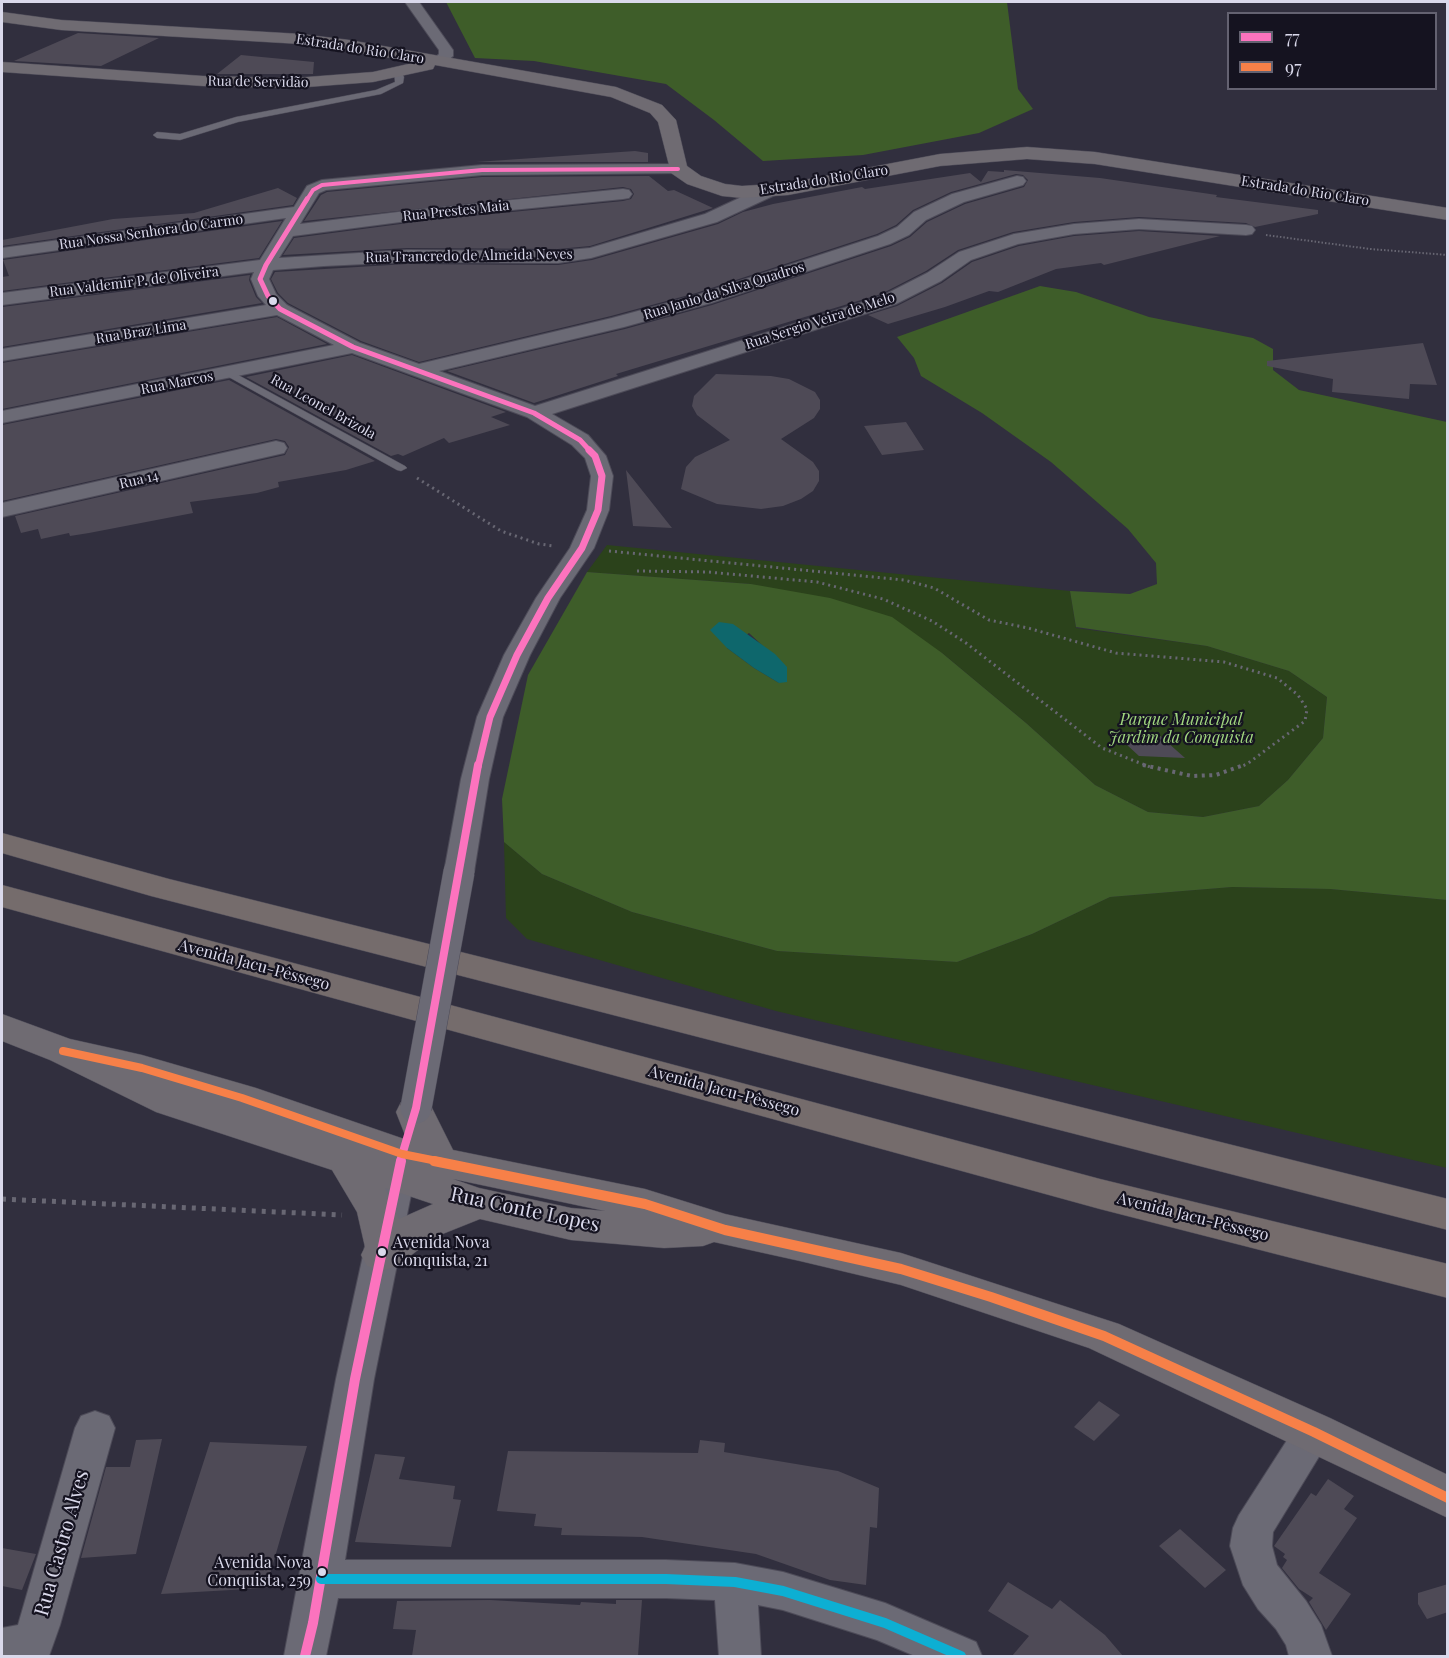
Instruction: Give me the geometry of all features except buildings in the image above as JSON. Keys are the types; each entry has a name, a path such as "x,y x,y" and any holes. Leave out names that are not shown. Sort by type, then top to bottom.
{"highway":[{"path":"2,843 163,888 1448,1215"},
{"name":"Avenida Jacu-Pêssego","path":"2,896 1101,1194 1448,1281"}],"main road":[{"name":"Estrada do Rio Claro","path":"2,17 61,25 301,39 616,92 638,99 656,109 667,120 678,169 694,180 722,190 769,191 940,160 1027,153 1107,160 1448,214"},
{"name":"Rua de Servidão","path":"2,67 250,83 322,82 397,72 439,61"},
{"path":"2,1027 63,1051 170,1102 347,1161 400,1166"},
{"path":"63,1051 142,1068 242,1098 400,1166"},
{"path":"415,1110 428,1144 441,1163"},
{"path":"347,1161 366,1190 382,1239 478,1203"},
{"name":"Rua Conte Lopes","path":"400,1166 441,1163 645,1204 725,1230 901,1269 991,1297 1104,1336 1314,1432 1448,1498"},
{"name":"Rua Conte Lopes","path":"400,1166 478,1203 571,1224 664,1232 725,1230"}],"street":[{"path":"412,2 446,50 446,56 439,61"},
{"path":"305,1656 382,1239 415,1110 475,779 490,717 517,655 548,598 582,548 598,510 602,476 595,456 580,440 534,413 353,347 280,309 268,296 260,279 266,265 313,190 328,184 482,170 678,169"},
{"name":"Rua Janio da Silva Quadros","path":"419,370 595,329 705,299 884,240 903,231 920,216 951,201 1017,182"},
{"name":"Rua Trancredo de Almeida Neves","path":"266,265 407,256 526,258 591,253 711,218 769,191"},
{"name":"Rua Prestes Maia","path":"289,231 421,214 623,194"},
{"name":"Rua Nossa Senhora do Carmo","path":"2,253 300,211"},
{"name":"Rua Sergio Veira de Melo","path":"534,413 889,300 934,277 965,256 1014,239 1074,229 1139,224 1246,230"},
{"name":"Rua Valdemir P. de Oliveira","path":"2,299 266,265"},
{"name":"Rua Braz Lima","path":"2,355 280,309"},
{"name":"Rua Marcos","path":"2,417 229,374 353,347"},
{"name":"Rua 14","path":"2,510 276,448"},
{"name":"Rua Castro Alves","path":"20,1650 39,1625 95,1428"},
{"path":"1310,1656 1306,1639 1258,1572 1251,1546 1253,1528 1314,1432"},
{"path":"321,1579 666,1579 735,1582 783,1591 853,1613 934,1643 961,1656"},
{"path":"735,1582 740,1656"}],"lane":[{"path":"157,135 180,137 236,120 378,92 399,82 400,77 397,72"},
{"name":"Rua Leonel Brizola","path":"229,374 401,468"}],"path":[{"path":"1246,230 1311,243 1448,255"},
{"path":"401,468 501,531 540,544 904,579 934,588 988,620 1028,628 1116,653 1224,662 1277,678 1303,702 1307,709 1305,721 1247,764 1216,775 1192,777 1142,765 1102,748 966,643 932,621 883,599 817,582 708,572 637,571"},
{"path":"2,1199 382,1239"}],"green space":[{"name":"Parque Municipal Jardim da Conquista","path":"607,545 1070,591 1076,628 1207,646 1289,671 1327,697 1323,738 1288,780 1259,806 1203,817 1148,812 1095,785 1026,723 942,653 751,584 587,572"},
{"path":"504,842 542,874 632,912 777,951 957,962 1032,934 1110,897 1232,887 1330,889 1447,900 1447,1168 776,1011 527,939 506,918"}],"shaded area":[{"path":"446,2 1007,2 1018,89 1033,109 979,133 863,155 763,161 666,84 534,61 475,58"},
{"path":"1040,286 1076,292 1149,317 1253,338 1273,349 1273,370 1299,390 1447,422 1447,900 1330,889 1232,887 1110,897 1032,934 957,962 777,951 632,912 542,874 504,842 502,799 528,675 587,572 751,584 830,598 892,617 942,653 1026,723 1095,785 1148,812 1203,817 1259,806 1288,780 1323,738 1327,697 1289,671 1207,646 1076,627 1070,591 1130,594 1157,584 1156,563 1128,529 1051,462 982,413 921,376 914,358 897,337","holes":["749,633 763,646 779,683 727,648"]},
{"path":"719,622 733,624 775,654 787,667 787,682 779,683 727,648 710,630"}],"transit line":[{"name":"77","path":"305,1656 313,1623 355,1379 402,1154 416,1108 475,779 490,717 517,655 548,598 582,548 598,510 602,476 595,456 580,440 562,429 534,413 353,347 280,309 268,296 260,279 266,265 313,190 322,185 482,170 678,169"},
{"name":"97","path":"63,1051 142,1068 242,1098 402,1154 645,1204 725,1230 901,1269 991,1297 1104,1336 1314,1432 1448,1498"},
{"path":"321,1579 666,1579 735,1582 783,1591 885,1623 961,1656"}],"place":[{"name":"Avenida Nova Conquista, 21","path":"382,1252"},
{"name":"Avenida Nova Conquista, 259","path":"322,1572"}]}
